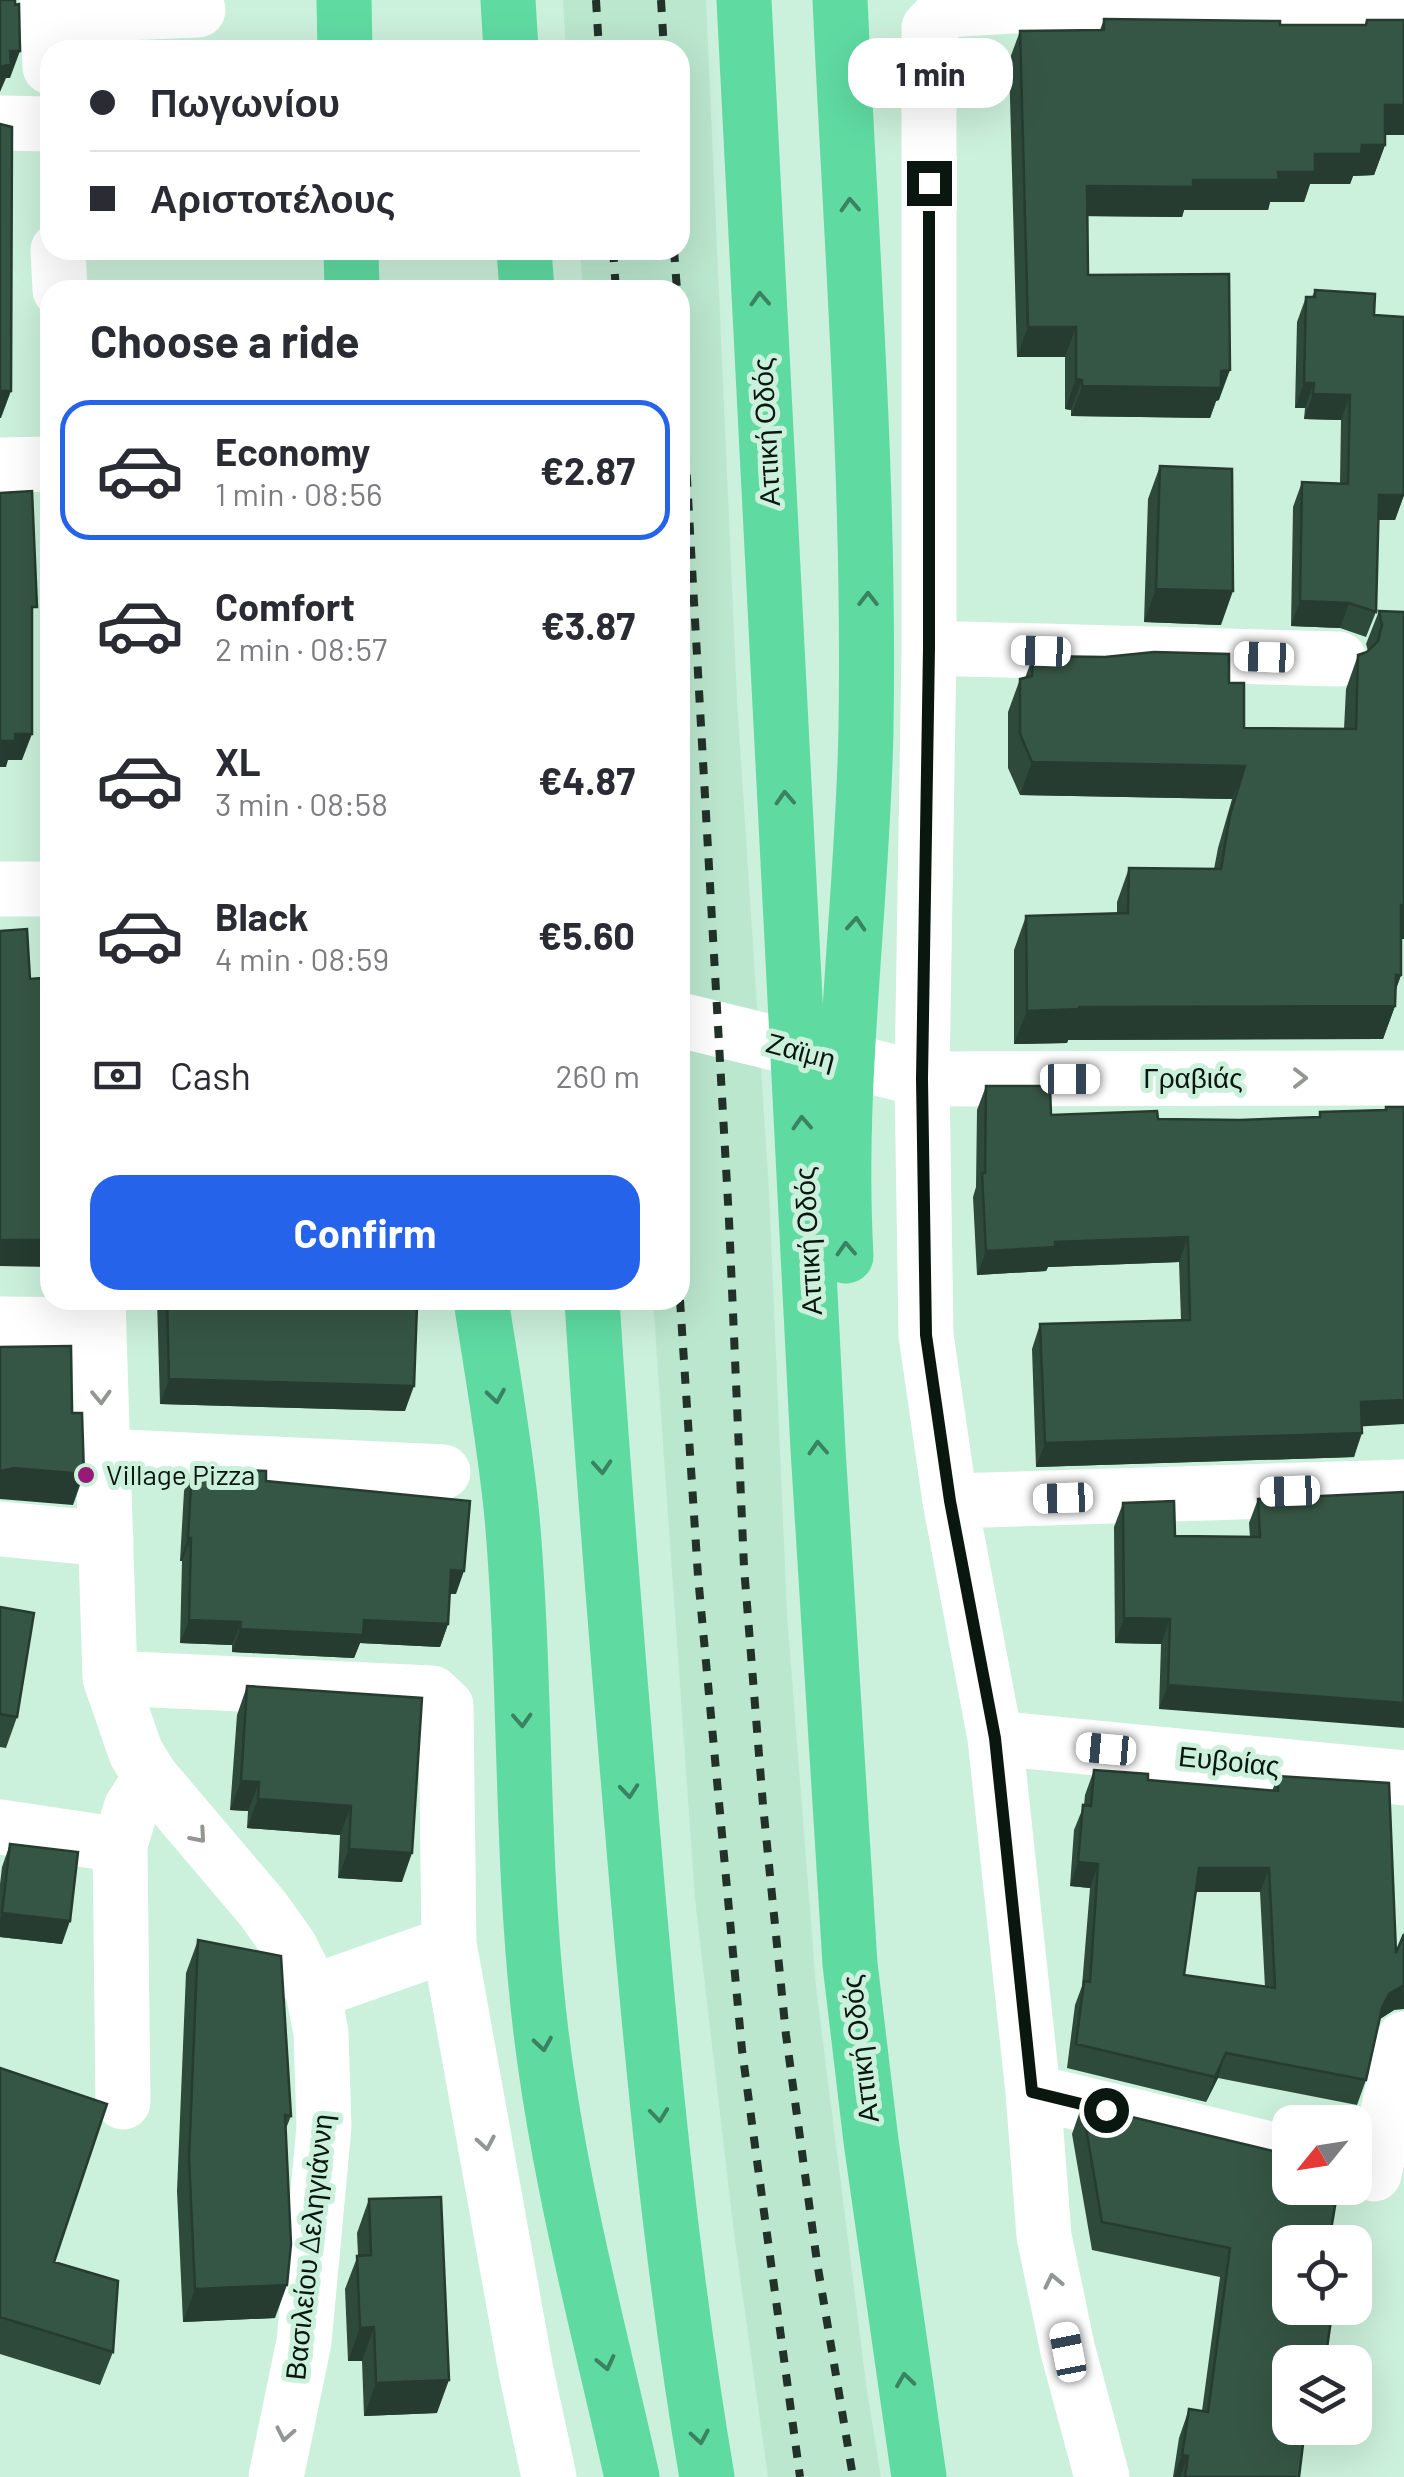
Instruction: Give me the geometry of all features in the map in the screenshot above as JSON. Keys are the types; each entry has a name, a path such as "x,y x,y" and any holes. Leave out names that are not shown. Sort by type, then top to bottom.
{"highway":[{"path":"344,0 345,40"},
{"path":"508,0 510,40"},
{"name":"Αττική Οδός","path":"744,0 818,1450 850,1964 919,2477"},
{"path":"840,0 868,595 865,814 850,1016 843,1195 857,1451 850,1964"},
{"path":"482,1310 512,1519 532,1926 541,2032 563,2164 632,2477"},
{"path":"593,1310 604,1496 646,1988 684,2340 707,2477"}],"street":[{"path":"1102,2477 1068,2352 1044,2236 995,1738 950,1501 926,1335 897,1074 929,648 930,28 946,10 1064,2 1404,1"},
{"path":"49,28 198,10"},
{"path":"0,124 40,124"},
{"path":"0,464 40,464"},
{"path":"929,648 1339,659"},
{"path":"0,889 40,889"},
{"name":"Ζαϊμη","path":"690,1022 897,1074"},
{"name":"Γραβιάς","path":"897,1074 1404,1078"},
{"path":"0,1324 98,1312"},
{"name":"Βασιλείου Δεληγιάννη","path":"98,1312 110,1678 136,1753 151,1777 263,1909 290,1947 313,1992 320,2032 324,2127 304,2342 276,2477"},
{"path":"103,1456 443,1472"},
{"path":"950,1501 1404,1488"},
{"path":"0,1529 106,1539"},
{"path":"110,1678 432,1693 446,1706 449,1944 526,2372 549,2477"},
{"name":"Ευβοίας","path":"995,1738 1404,1778"},
{"path":"123,2102 120,1845 131,1808 151,1777"},
{"path":"0,1827 120,1845"},
{"path":"313,1992 449,1944"},
{"path":"1378,2176 1404,2039"},
{"path":"1032,2092 1272,2150"}],"shaded area":[{"path":"563,0 706,0 737,700 769,1191 787,1615 816,1987 881,2477 768,2477 734,2233 695,1899 654,1310 690,1310 690,280 582,280 581,260 690,260 690,40 565,40"}],"building":[{"path":"0,0 15,0 15,5 19,4 20,51 10,51 11,64 0,67"},
{"path":"1104,19 1280,21 1280,25 1366,25 1367,20 1404,20 1404,105 1385,105 1385,145 1362,145 1361,154 1315,154 1315,172 1278,172 1279,180 1193,180 1193,187 1087,186 1088,275 1229,274 1230,370 1221,371 1221,388 1082,386 1082,380 1076,379 1076,327 1028,327 1020,31 1104,30"},
{"path":"0,124 12,127 11,391 0,391"},
{"path":"1315,290 1375,294 1374,315 1404,317 1404,495 1379,495 1376,612 1349,603 1300,601 1302,482 1348,484 1350,395 1313,394 1314,383 1304,383 1306,297 1315,297"},
{"path":"1160,466 1232,469 1233,591 1156,589"},
{"path":"32,491 37,607 32,607 32,734 15,734 15,741 0,741 0,493"},
{"path":"1379,611 1404,612 1404,906 1401,905 1401,975 1396,975 1395,1006 1079,1007 1027,1011 1026,916 1128,913 1129,868 1221,869 1230,815 1245,766 1032,762 1020,734 1020,679 1032,676 1033,656 1229,654 1229,683 1244,683 1244,728 1356,729 1358,655 1378,641 1382,625"},
{"path":"27,929 30,979 40,978 40,1240 0,1240 0,931"},
{"path":"986,1086 1050,1086 1051,1115 1157,1111 1158,1119 1240,1120 1320,1117 1320,1112 1404,1107 1404,1400 1361,1402 1362,1433 1045,1443 1040,1324 1190,1320 1188,1237 1055,1242 1055,1247 986,1251 982,1173"},
{"path":"167,1310 417,1310 414,1386 169,1379"},
{"path":"71,1346 72,1413 82,1413 84,1474 14,1468 0,1471 0,1347"},
{"path":"192,1468 266,1471 266,1481 470,1501 464,1571 451,1570 448,1624 364,1620 363,1635 240,1629 241,1622 189,1620"},
{"path":"1404,1492 1404,1703 1168,1685 1170,1619 1124,1618 1123,1503 1174,1501 1175,1536 1260,1537 1258,1499"},
{"path":"0,1607 34,1613 17,1717 0,1714"},
{"path":"247,1686 422,1698 412,1853 349,1849 351,1806 258,1799 259,1782 241,1781"},
{"path":"1094,1770 1148,1774 1148,1780 1278,1791 1278,1776 1389,1783 1396,1953 1404,1934 1404,1985 1389,1994 1382,2008 1366,2080 1226,2053 1215,2077 1076,2044 1084,1981 1090,1982 1098,1864 1078,1862 1083,1805 1091,1806","holes":["1199,1868 1269,1868 1275,1988 1184,1975"]},
{"path":"10,1844 78,1852 70,1921 2,1913"},
{"path":"198,1940 281,1956 291,2116 285,2115 291,2244 287,2285 195,2289 189,2158"},
{"path":"0,2068 107,2104 54,2262 118,2281 113,2352 0,2317"},
{"path":"1082,2105 1272,2151 1272,2205 1335,2205 1332,2225 1272,2225 1272,2325 1330,2325 1327,2345 1272,2345 1272,2445 1303,2445 1299,2477 1185,2477 1188,2456 1182,2455 1189,2409 1208,2412 1230,2248 1102,2222"},
{"path":"441,2197 449,2380 376,2383 374,2327 360,2328 357,2256 371,2255 369,2199"}],"railway":[{"path":"596,0 598,40"},
{"path":"661,0 663,40"},
{"path":"614,260 615,280"},
{"path":"675,260 676,280"},
{"path":"690,532 729,1220 744,1567 763,1805 786,2035 817,2262 853,2477"},
{"path":"681,1310 698,1576 742,2050 800,2477"}],"place":[{"name":"Village Pizza","path":"86,1475"}],"route":[{"path":"929,183 929,648 922,1079 926,1335 950,1501 995,1738 1032,2092 1106,2110"}]}
